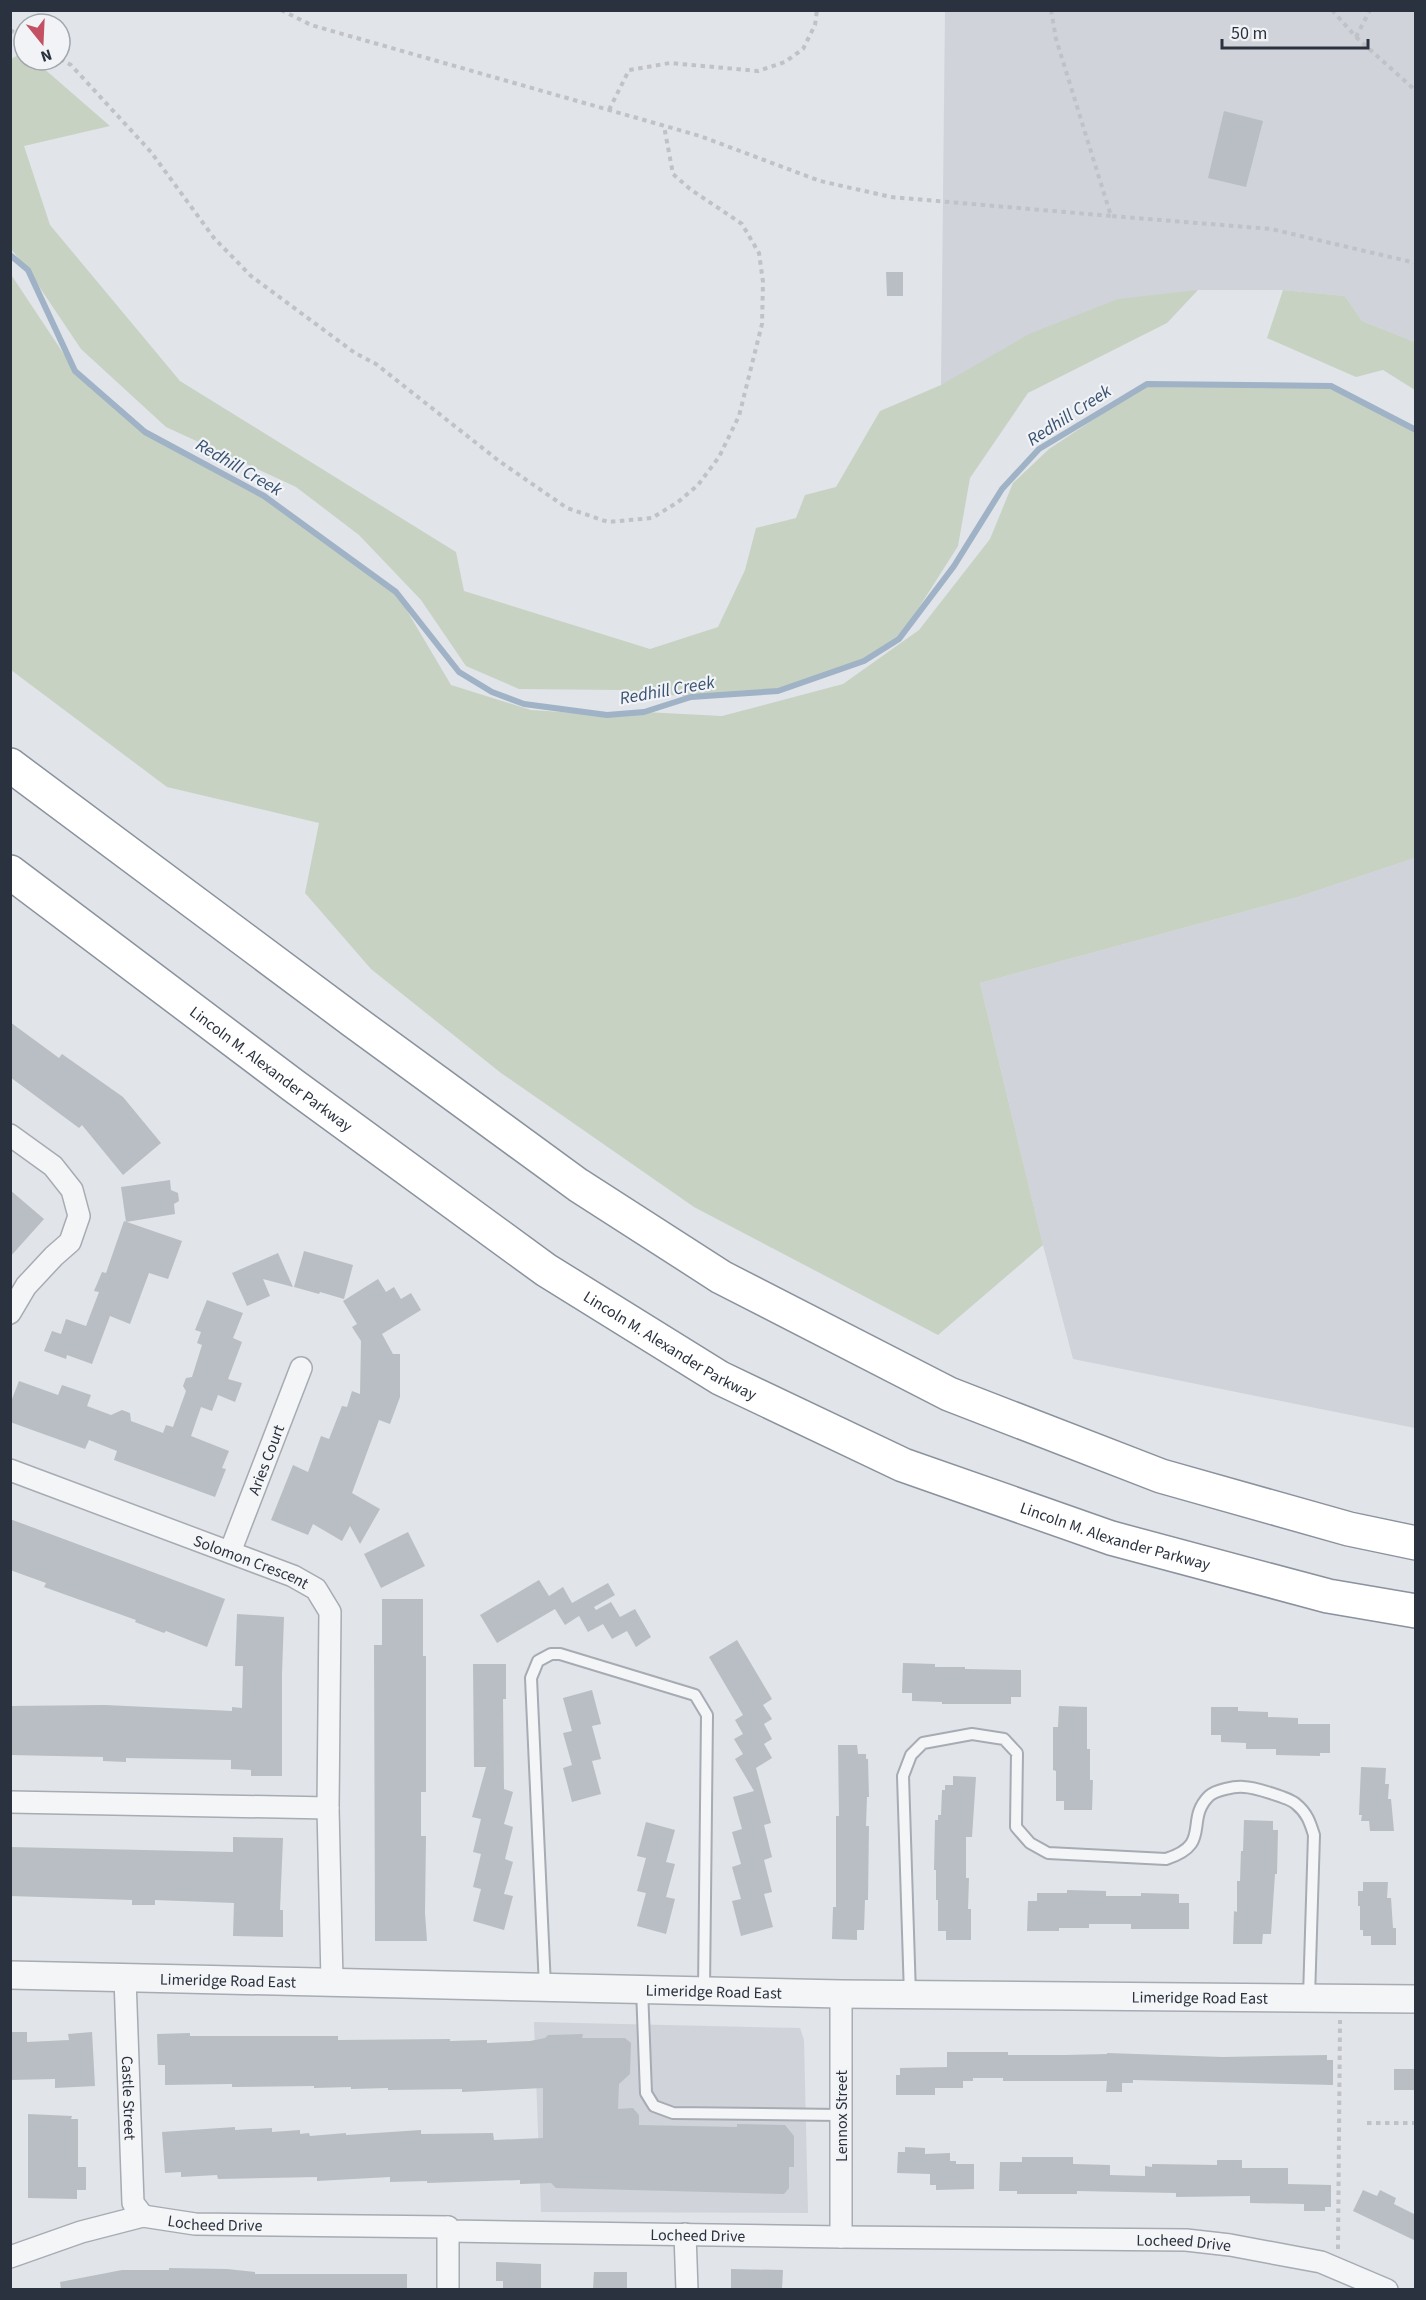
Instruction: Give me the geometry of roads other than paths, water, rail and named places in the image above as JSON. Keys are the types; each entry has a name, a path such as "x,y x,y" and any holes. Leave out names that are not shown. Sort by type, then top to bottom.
{"highway":[{"path":"10,765 578,1185 721,1277 949,1394 1161,1476 1349,1530 1416,1544"},
{"name":"Lincoln M. Alexander Parkway","path":"17,877 294,1086 546,1270 720,1378 903,1465 1111,1538 1328,1596 1416,1611"}],"street":[{"path":"10,1135 53,1166 72,1190 79,1216 70,1242 26,1286 10,1313"},
{"name":"Aries Court","path":"230,1551 301,1368"},
{"name":"Solomon Crescent","path":"10,1470 230,1551 316,1588 330,1612 328,1808 332,1982"},
{"path":"10,1802 328,1808"},
{"name":"Limeridge Road East","path":"10,1975 841,1994 1416,1999"},
{"name":"Castle Street","path":"125,1978 134,2204 143,2216"},
{"name":"Lennox Street","path":"841,1994 841,2237"},
{"name":"Locheed Drive","path":"10,2257 81,2232 143,2216 195,2224 448,2228 449,2230 1186,2240 1275,2252 1321,2262 1387,2289"},
{"path":"448,2228 448,2289"},
{"path":"685,2234 687,2289"}],"lane":[{"path":"545,1988 531,1678 538,1661 551,1654 560,1654 695,1695 707,1715 704,1990"},
{"path":"910,1995 903,1776 911,1755 923,1743 972,1734 1004,1739 1017,1753 1016,1827 1030,1844 1048,1853 1166,1859 1183,1854 1192,1845 1198,1816 1208,1798 1215,1792 1244,1787 1294,1802 1308,1815 1314,1835 1309,1998"},
{"path":"642,1989 646,2093 654,2106 673,2113 840,2115"}],"waterway":[{"name":"Redhill Creek","path":"10,255 28,270 75,371 145,432 264,496 396,592 459,672 492,692 524,704 607,715 644,712 691,697 778,691 864,661 899,639 954,566 1002,489 1039,449 1147,384 1331,386 1416,430"}]}
